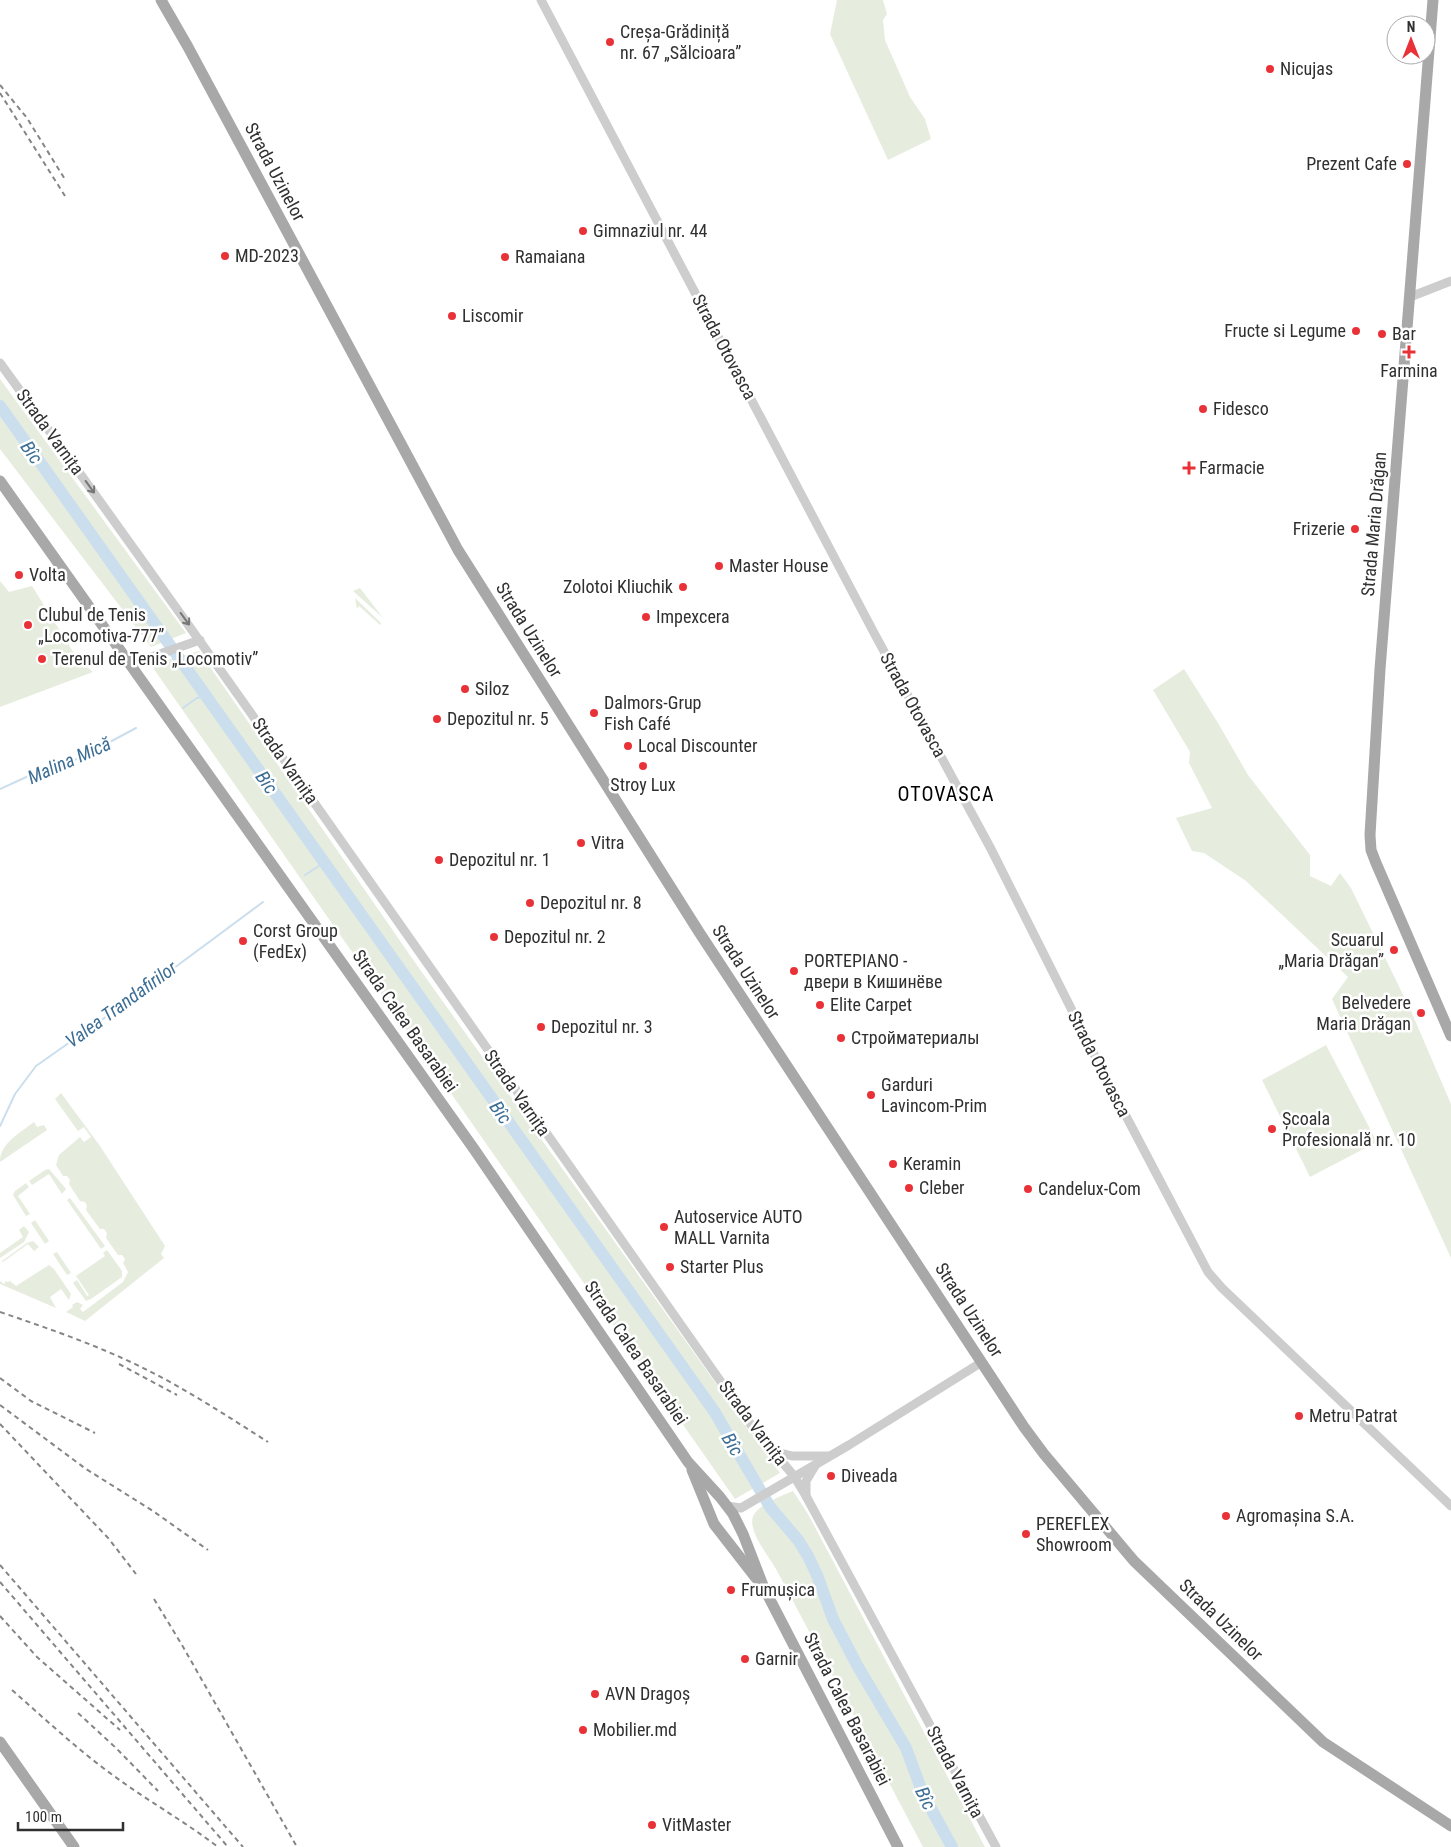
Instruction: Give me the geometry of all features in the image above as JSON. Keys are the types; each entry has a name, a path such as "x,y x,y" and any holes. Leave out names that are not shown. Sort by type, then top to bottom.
{"main road":[{"name":"Strada Uzinelor","path":"161,0 167,6 458,550 699,932 1044,1454 1134,1561 1323,1742 1451,1826"},
{"name":"Strada Maria Drăgan","path":"1433,0 1379,679 1370,835 1371,850 1376,863 1451,1036"},
{"name":"Strada Calea Basarabiei","path":"0,481 474,1149 570,1286 688,1462 727,1506 744,1534 764,1588 898,1847"},
{"name":"Strada Calea Basarabiei","path":"688,1462 711,1517 764,1588"},
{"path":"711,1517 718,1509 727,1506"},
{"path":"719,1530 730,1528 737,1522"},
{"path":"0,1742 74,1847"}],"street":[{"name":"Strada Otovasca","path":"541,0 868,622 991,849 1089,1045 1208,1272 1222,1288 1451,1506"},
{"path":"1410,297 1451,281"},
{"name":"Strada Varnița","path":"0,363 752,1426 773,1451 790,1478 806,1496 996,1847"},
{"path":"131,664 197,641"},
{"path":"727,1506 743,1506 831,1456 982,1362"},
{"path":"773,1451 798,1456 831,1456"},
{"path":"806,1496 806,1481 815,1465"},
{"path":"737,1522 743,1506"}],"green space":[{"path":"837,0 883,0 887,14 883,20 885,40 910,97 925,119 931,139 888,160 830,34"},
{"path":"0,379 186,633 151,647 0,449"},
{"name":"Clubul de Tenis „Locomotiva-777”","path":"0,581 9,592 32,586 77,658 93,672 0,707"},
{"path":"360,588 383,618 353,591"},
{"path":"355,598 381,623 380,625 359,606 357,609"},
{"path":"199,651 421,971 780,1473 735,1499 151,665"},
{"path":"1184,669 1248,775 1310,855 1310,876 1331,886 1340,873 1351,888 1411,1011 1451,1104 1451,1258 1332,999 1348,977 1246,881 1204,853 1192,851 1176,818 1212,808 1189,763 1190,752 1153,690"},
{"path":"1326,1045 1377,1142 1310,1177 1262,1080"},
{"path":"61,1093 100,1146 165,1246 161,1254 164,1258 85,1321 66,1312 77,1302 83,1305 80,1309 83,1312 123,1282 128,1272 123,1263 125,1259 122,1255 118,1255 106,1238 107,1233 104,1229 100,1229 86,1210 85,1202 80,1201 69,1184 70,1180 67,1176 63,1176 56,1165 59,1155 80,1137 84,1142 91,1137 84,1127 78,1131 55,1099"},
{"path":"34,1122 37,1127 44,1125 47,1130 0,1162 3,1149 7,1144"},
{"path":"49,1169 66,1189 62,1194 49,1174 32,1185 29,1181"},
{"path":"26,1183 29,1187 18,1196 30,1214 26,1216 13,1195 15,1191"},
{"path":"70,1198 105,1246 101,1249 67,1200"},
{"path":"35,1220 49,1241 45,1244 31,1223"},
{"path":"24,1226 29,1232 24,1242 0,1258 0,1253 23,1237 19,1230"},
{"path":"33,1241 39,1247 34,1251 28,1244 2,1261 27,1243"},
{"path":"107,1250 122,1271 122,1277 86,1301 73,1283 77,1280 87,1296 89,1295 76,1276 105,1256 103,1253"},
{"path":"57,1252 71,1273 67,1275 53,1254"},
{"path":"49,1265 54,1269 71,1294 69,1300 61,1289 50,1297 56,1308 0,1284 0,1281 4,1284 6,1281 10,1281 16,1286"},
{"path":"793,1491 808,1514 985,1847 923,1847 776,1569 755,1533 752,1519 758,1509"}],"waterway":[{"name":"Bîc","path":"0,406 714,1411 770,1507 798,1540 808,1556 833,1619 857,1665 906,1748 923,1794 952,1847"},
{"name":"Malina Mică","path":"183,708 197,698 207,696"},
{"name":"Malina Mică","path":"0,789 35,773 80,758 136,728"},
{"name":"Valea Trandafirilor","path":"305,875 325,862"},
{"name":"Valea Trandafirilor","path":"0,1126 15,1094 36,1066 147,988 263,902"}],"railway":[{"path":"0,85 27,118 66,181"},
{"path":"0,93 65,196"},
{"path":"0,1312 88,1343 139,1366 188,1392 268,1442"},
{"path":"119,1364 177,1395"},
{"path":"0,1378 31,1401 95,1433"},
{"path":"0,1405 86,1469 153,1511 208,1550"},
{"path":"0,1424 109,1539 136,1574"},
{"path":"0,1565 243,1847"},
{"path":"0,1582 228,1847"},
{"path":"154,1599 297,1847"},
{"path":"0,1616 37,1657 120,1730"},
{"path":"12,1690 101,1766 218,1847"},
{"path":"78,1713 158,1791"}],"place":[{"name":"Creșa-Grădiniță nr. 67 „Sălcioara”","path":"610,42"},
{"name":"Nicujas","path":"1270,69"},
{"name":"Prezent Cafe","path":"1407,164"},
{"name":"Gimnaziul nr. 44","path":"583,231"},
{"name":"MD-2023","path":"225,256"},
{"name":"Ramaiana","path":"505,257"},
{"name":"Liscomir","path":"452,316"},
{"name":"Fructe si Legume","path":"1356,331"},
{"name":"Bar","path":"1382,334"},
{"name":"Farmina","path":"1409,352"},
{"name":"Fidesco","path":"1203,409"},
{"name":"Farmacie","path":"1189,468"},
{"name":"Frizerie","path":"1355,529"},
{"name":"Master House","path":"719,566"},
{"name":"Volta","path":"19,575"},
{"name":"Zolotoi Kliuchik","path":"683,587"},
{"name":"Impexcera","path":"646,617"},
{"name":"Clubul de Tenis „Locomotiva-777”","path":"28,625"},
{"name":"Terenul de Tenis „Locomotiv”","path":"42,659"},
{"name":"Siloz","path":"465,689"},
{"name":"Dalmors-Grup Fish Café","path":"594,713"},
{"name":"Depozitul nr. 5","path":"437,719"},
{"name":"Local Discounter","path":"628,746"},
{"name":"Stroy Lux","path":"643,766"},
{"name":"Vitra","path":"581,843"},
{"name":"Depozitul nr. 1","path":"439,860"},
{"name":"Depozitul nr. 8","path":"530,903"},
{"name":"Depozitul nr. 2","path":"494,937"},
{"name":"Corst Group (FedEx)","path":"243,941"},
{"name":"Scuarul „Maria Drăgan”","path":"1394,950"},
{"name":"PORTEPIANO - двери в Кишинёве","path":"794,971"},
{"name":"Elite Carpet","path":"820,1005"},
{"name":"Belvedere Maria Drăgan","path":"1421,1013"},
{"name":"Depozitul nr. 3","path":"541,1027"},
{"name":"Стройматериалы","path":"841,1038"},
{"name":"Garduri Lavincom-Prim","path":"871,1095"},
{"name":"Școala Profesională nr. 10","path":"1272,1129"},
{"name":"Keramin","path":"893,1164"},
{"name":"Cleber","path":"909,1188"},
{"name":"Candelux-Com","path":"1028,1189"},
{"name":"Autoservice AUTO MALL Varnita","path":"664,1227"},
{"name":"Starter Plus","path":"670,1267"},
{"name":"Metru Patrat","path":"1299,1416"},
{"name":"Diveada","path":"831,1476"},
{"name":"Agromașina S.A.","path":"1226,1516"},
{"name":"PEREFLEX Showroom","path":"1026,1534"},
{"name":"Frumușica","path":"731,1590"},
{"name":"Garnir","path":"745,1659"},
{"name":"AVN Dragoș","path":"595,1694"},
{"name":"Mobilier.md","path":"583,1730"},
{"name":"VitMaster","path":"652,1825"}],"district":[{"name":"OTOVASCA","path":"946,794"}]}
